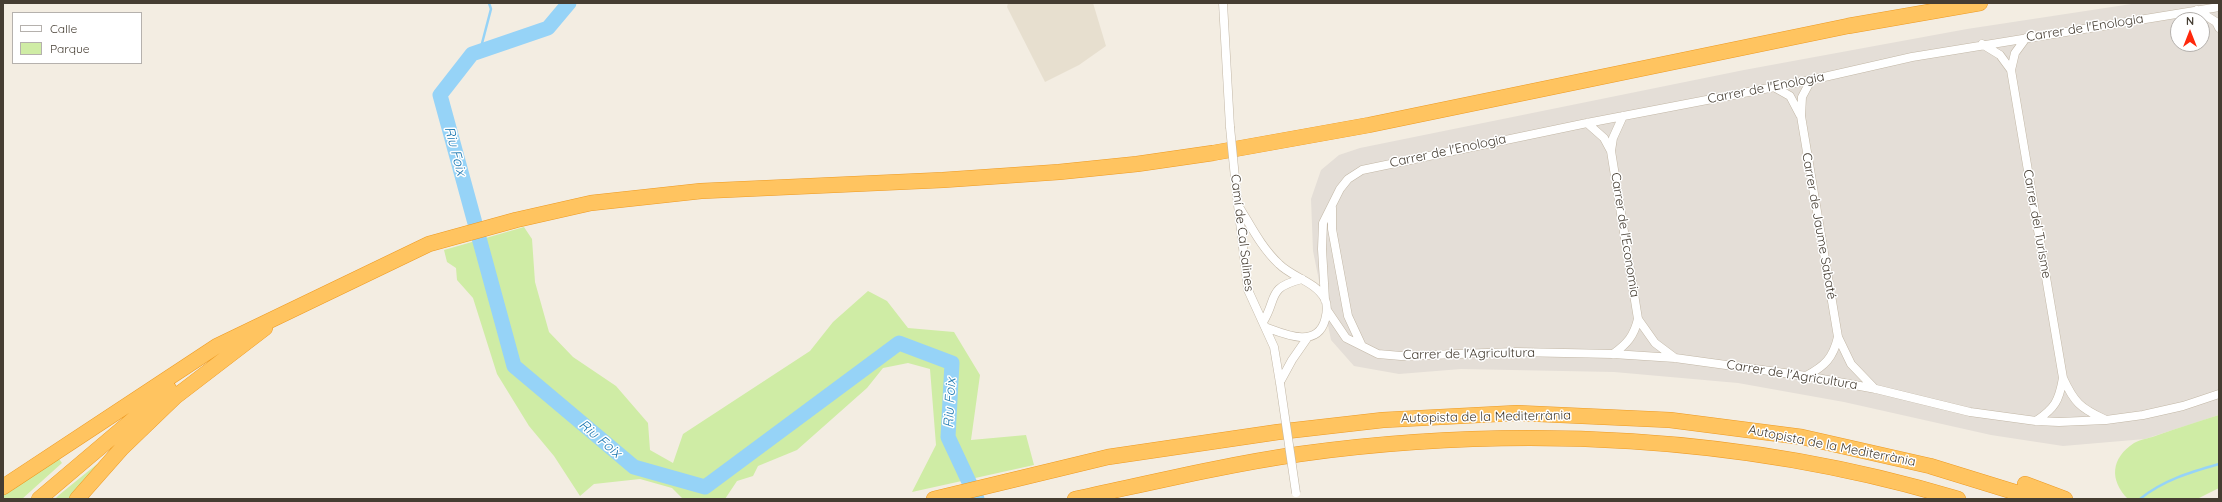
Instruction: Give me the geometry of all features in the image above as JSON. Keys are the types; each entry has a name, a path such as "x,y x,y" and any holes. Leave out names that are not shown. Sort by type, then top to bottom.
{"highway":[{"path":"3,487 217,346 429,244 516,220 592,203 701,191 943,180 1059,172 1137,164 1213,153 1369,125 1848,26 1980,3"},
{"path":"39,499 170,388 283,313"},
{"path":"77,499 122,448 175,397 247,344 283,313"},
{"name":"Autopista de la Mediterrània","path":"938,498 1108,458 1278,432 1406,418 1517,413 1626,416 1714,424 1802,437 1930,466 2037,499"},
{"name":"Autopista de la Mediterrània","path":"1075,499 1247,462 1300,454 1442,440 1527,438 1621,441 1741,453 1828,468 1958,499"},
{"path":"1930,466 2016,481 2065,499"}],"street":[{"name":"Camí de Cal Salines","path":"1223,3 1230,127 1248,290 1274,347 1297,496"},
{"name":"Carrer de l'Enologia","path":"1325,300 1322,249 1323,223 1340,188 1348,179 1362,170 1586,123 1811,80 1912,57 1982,44 2219,7"},
{"path":"2197,10 2216,22 2219,28"},
{"name":"Carrer del Turisme","path":"2026,38 2015,53 2011,70 2063,378 2072,397 2081,408 2106,420"},
{"name":"Carrer del Turisme","path":"1982,44 2000,55 2011,70"},
{"name":"Carrer de Jaume Sabaté","path":"1811,80 1802,97 1801,116 1838,337 1851,364 1876,389"},
{"name":"Carrer de Jaume Sabaté","path":"1774,87 1790,96 1801,116"},
{"name":"Carrer de l'Economia","path":"1613,354 1630,339 1635,332 1638,319 1611,151 1612,138 1623,116"},
{"name":"Carrer de l'Economia","path":"1586,123 1604,138 1611,151"},
{"path":"1238,205 1264,248 1281,266 1302,279 1318,290 1325,300 1327,310 1323,325 1317,333 1308,337 1296,338 1264,325 1273,295 1290,282 1302,279"},
{"path":"1333,205 1332,229 1348,316 1361,344"},
{"name":"Carrer de l'Agricultura","path":"1327,310 1346,338 1361,344 1369,351 1378,354 1401,356 1516,352 1613,354 1675,358 1806,376 1876,389 1970,412 2036,421 2059,422 2106,420 2183,406 2219,394"},
{"name":"Carrer de l'Economia","path":"1638,319 1655,343 1675,358"},
{"path":"1280,383 1292,360 1308,337"},
{"name":"Carrer de Jaume Sabaté","path":"1806,376 1821,368 1829,360 1835,350 1838,337"},
{"name":"Carrer del Turisme","path":"2036,421 2048,413 2057,404 2063,378"}],"shaded area":[{"path":"1008,3 1093,3 1106,46 1079,65 1045,82 1007,7"},
{"path":"2138,3 2219,3 2219,415 2145,439 2063,446 1991,435 1844,402 1738,383 1614,372 1461,369 1399,374 1354,366 1331,340 1313,251 1311,199 1321,170 1339,155 1360,148 1744,70 1967,29"}],"green space":[{"path":"524,227 532,239 535,282 549,332 573,357 616,386 648,423 650,450 673,463 683,434 810,351 833,322 868,291 887,301 908,328 954,332 980,375 971,440 1026,435 1034,465 912,492 936,445 930,369 908,363 883,368 867,388 797,450 758,466 753,476 737,481 725,499 683,499 672,488 640,479 594,484 580,496 554,456 529,426 497,374 473,298 457,280 456,268 447,262 444,250"},
{"path":"2219,415 2219,488 2197,499 2128,499 2122,492 2115,477 2115,470 2117,462 2126,449 2140,440"},
{"path":"57,456 62,463 22,499 3,499 3,492"},
{"path":"97,464 71,499 55,499 59,495"}],"waterway":[{"path":"480,51 491,9 489,3"},
{"name":"Riu Foix","path":"569,3 548,28 472,54 440,95 514,366 634,467 705,487 899,343 952,363 948,437 977,499"},
{"path":"2140,499 2149,492 2168,482 2219,464"}]}
